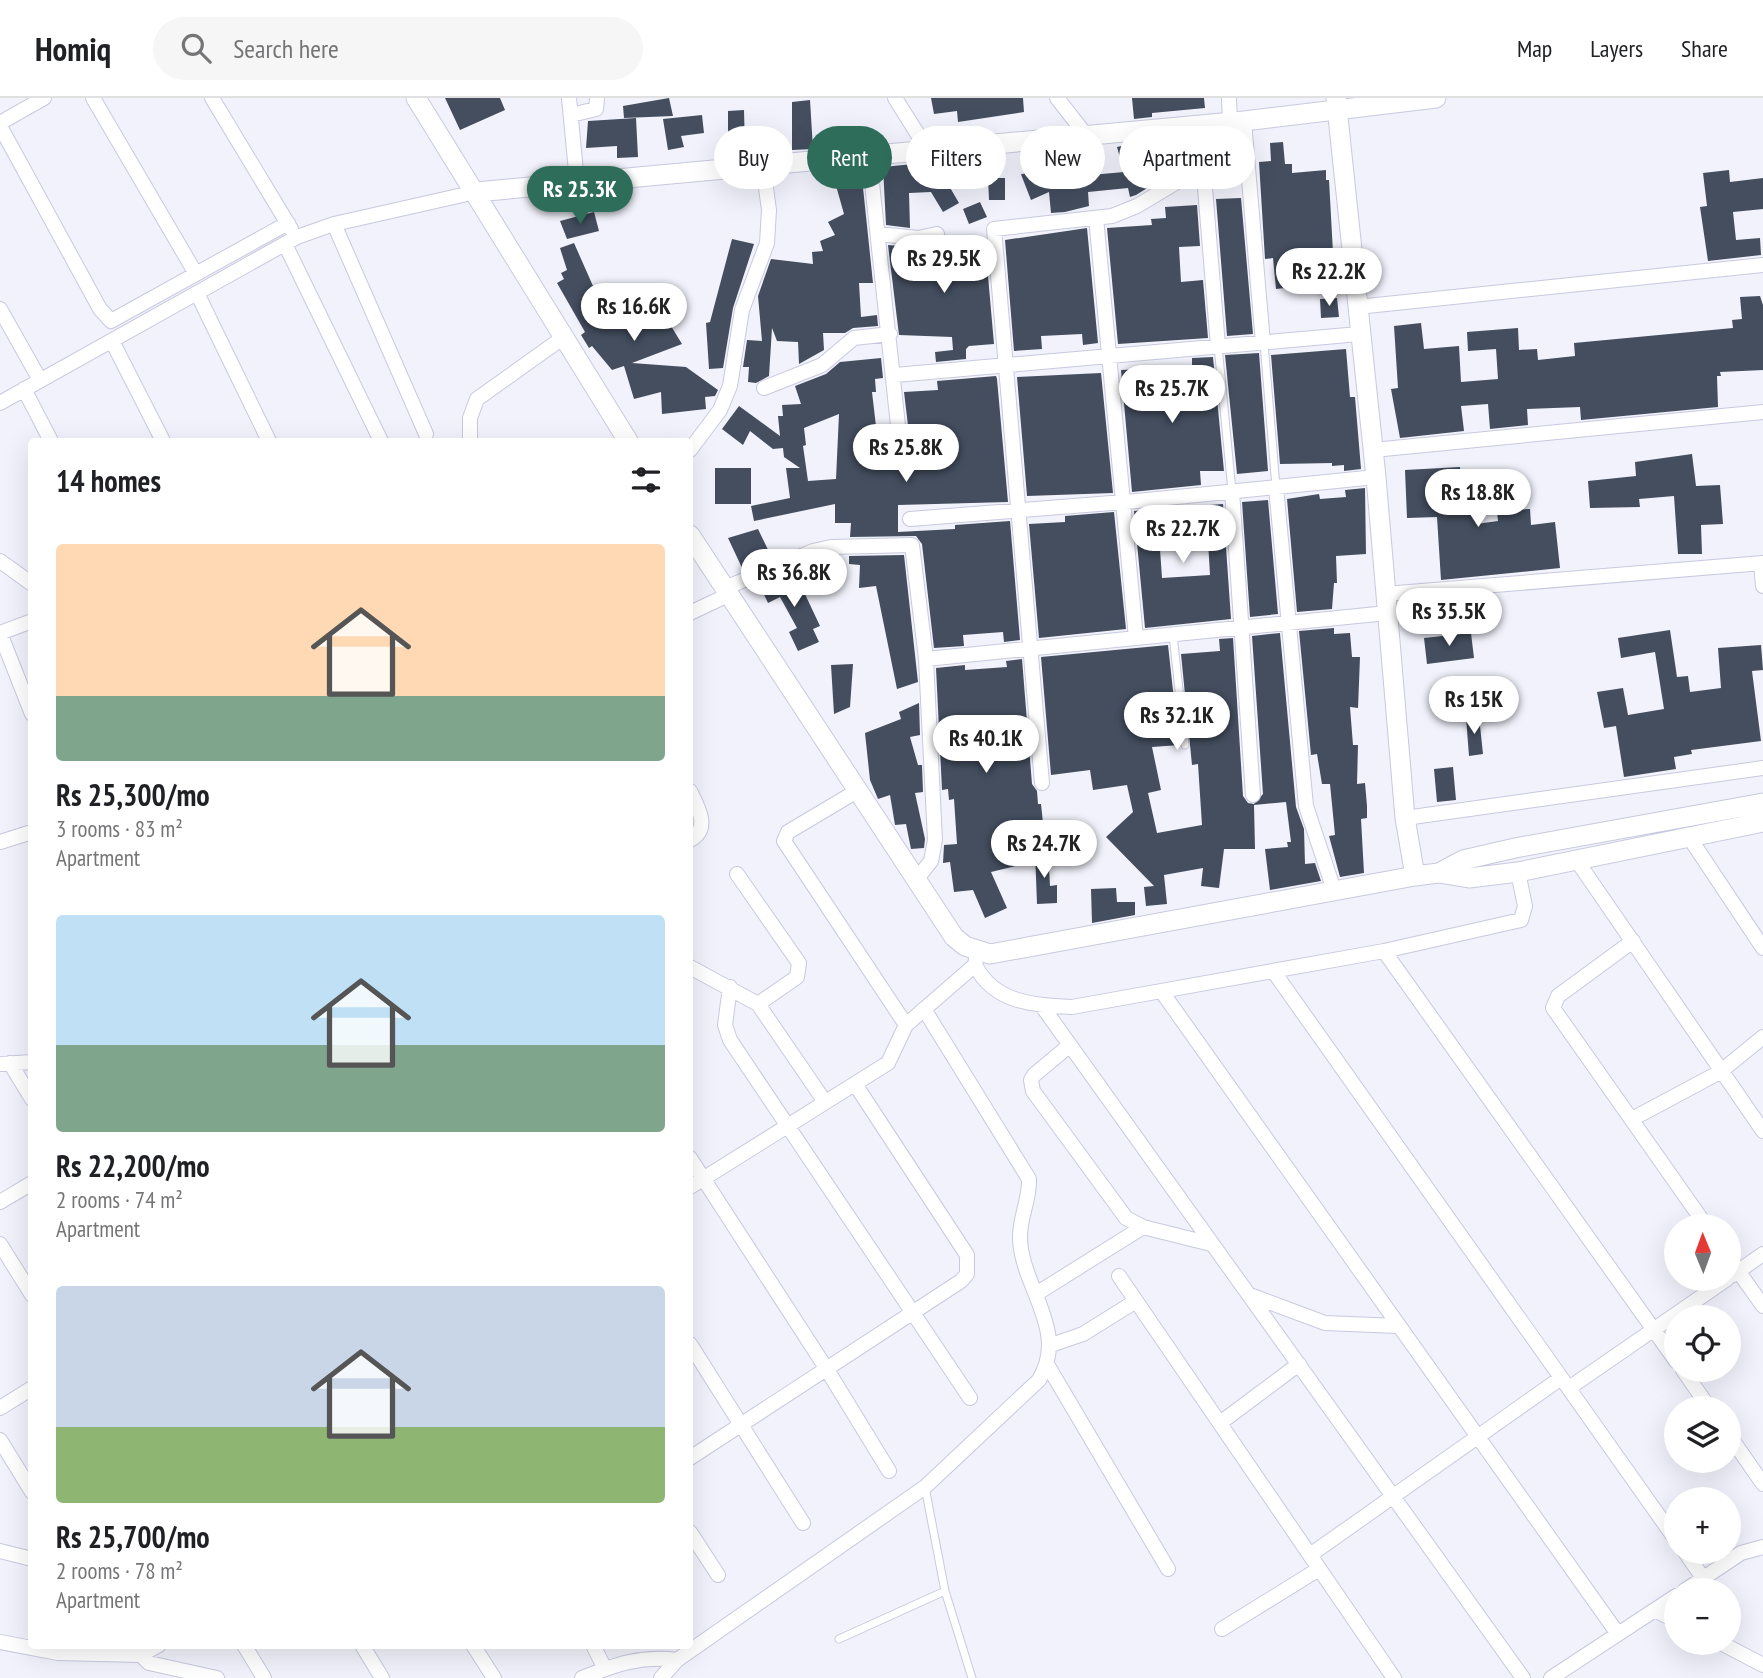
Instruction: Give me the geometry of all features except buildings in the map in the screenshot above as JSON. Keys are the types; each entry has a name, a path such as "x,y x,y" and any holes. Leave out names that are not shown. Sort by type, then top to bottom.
{"street":[{"path":"44,98 0,124 105,317 111,321 288,223"},
{"path":"93,98 196,274"},
{"path":"212,98 288,223 291,241 380,438"},
{"path":"416,98 626,438"},
{"path":"569,98 577,182"},
{"path":"571,115 596,109 597,98"},
{"path":"895,98 913,126"},
{"path":"1057,98 1079,126"},
{"path":"1229,98 1238,126"},
{"path":"1105,133 1273,118 1302,114 1337,104 1436,98"},
{"path":"1337,104 1376,477 1405,818 1415,876"},
{"path":"0,403 291,241 334,224 476,192 714,170"},
{"path":"693,446 720,410 730,386 742,310 767,243 769,210 766,189"},
{"path":"873,189 895,375 899,435"},
{"path":"1042,783 993,229 1096,218 1126,212 1165,189"},
{"path":"1205,189 1218,346"},
{"path":"1250,189 1264,343"},
{"path":"1096,218 1136,638"},
{"path":"334,224 426,434"},
{"path":"878,234 918,238 937,234"},
{"path":"1357,307 1763,265"},
{"path":"197,293 268,438"},
{"path":"0,309 40,380"},
{"path":"764,387 822,365 854,338 890,334"},
{"path":"895,375 1359,334"},
{"path":"470,438 470,418 477,399 564,337"},
{"path":"112,341 161,438"},
{"path":"24,390 49,438"},
{"path":"1373,450 1763,412"},
{"path":"910,519 1124,503 1376,477"},
{"path":"1276,487 1306,806 1334,890"},
{"path":"1232,491 1253,795"},
{"path":"693,540 954,937 976,958 993,991 1013,1000 1042,1006 1072,1007 1274,972 1509,925 1521,920 1525,906 1518,872"},
{"path":"693,611 794,557 822,549 912,545 926,659 935,841 931,861 916,880"},
{"path":"0,561 28,581"},
{"path":"926,659 1288,623 1386,604 1762,563 1763,586"},
{"path":"28,622 0,633 28,704"},
{"path":"1405,818 1763,768"},
{"path":"858,791 788,832 784,841 906,1026"},
{"path":"693,798 702,820 700,831 693,838"},
{"path":"1439,873 1463,860 1515,848 1763,803"},
{"path":"693,1184 888,1063 906,1026 976,958 1415,876 1439,873 1469,878 1518,872 1575,858 1763,822"},
{"path":"0,842 28,833"},
{"path":"1689,836 1763,948"},
{"path":"1575,858 1763,1131"},
{"path":"737,874 799,963 797,976 758,1004"},
{"path":"1633,942 1558,996 1553,1007 1698,1214"},
{"path":"1384,951 1664,1343"},
{"path":"693,968 758,1004 825,1102"},
{"path":"1274,972 1664,1523"},
{"path":"730,987 725,1025 730,1040 970,1398"},
{"path":"1162,992 1618,1634"},
{"path":"1042,1006 1523,1678"},
{"path":"693,1649 925,1487 1039,1380 1048,1366 1051,1345 1048,1326 1020,1239 1030,1191 1029,1179 924,1009"},
{"path":"1632,1119 1720,1072 1763,1037"},
{"path":"1070,1045 1034,1075 1031,1086 1126,1218 1143,1227 1211,1244"},
{"path":"5,1064 28,1062"},
{"path":"5,1064 28,1094"},
{"path":"693,1456 961,1281 967,1274 967,1255 855,1084"},
{"path":"693,1163 889,1471"},
{"path":"0,1202 28,1186"},
{"path":"1036,1294 1143,1227"},
{"path":"0,1244 28,1289"},
{"path":"1741,1270 1763,1254"},
{"path":"1119,1276 1394,1678"},
{"path":"1741,1285 1763,1306"},
{"path":"1310,1555 1477,1437 1655,1330 1709,1292"},
{"path":"1250,1296 1325,1323 1398,1326"},
{"path":"1051,1345 1083,1334 1136,1301"},
{"path":"693,1349 803,1523"},
{"path":"1220,1423 1299,1364"},
{"path":"1048,1366 1168,1569"},
{"path":"0,1408 28,1390"},
{"path":"0,1440 28,1486"},
{"path":"1741,1453 1763,1484"},
{"path":"693,1537 718,1575"},
{"path":"1693,1564 1703,1578 1752,1548 1763,1547"},
{"path":"0,1551 28,1558"},
{"path":"1222,1629 1319,1569"},
{"path":"1551,1678 1664,1604"},
{"path":"1655,1610 1664,1615"},
{"path":"0,1642 28,1647"},
{"path":"37,1649 58,1653 137,1650 149,1663 196,1676 216,1678"},
{"path":"246,1649 264,1678"},
{"path":"364,1649 382,1678"},
{"path":"476,1649 494,1678"},
{"path":"595,1649 605,1668"},
{"path":"661,1678 677,1660 693,1649"},
{"path":"1741,1653 1763,1665"},
{"path":"582,1678 605,1668 646,1658 677,1660"}],"lane":[{"path":"1264,343 1276,487"},
{"path":"1218,346 1232,491"},
{"path":"1173,635 1185,746"},
{"path":"925,1487 945,1591 972,1678"},
{"path":"839,1639 945,1591"}]}
